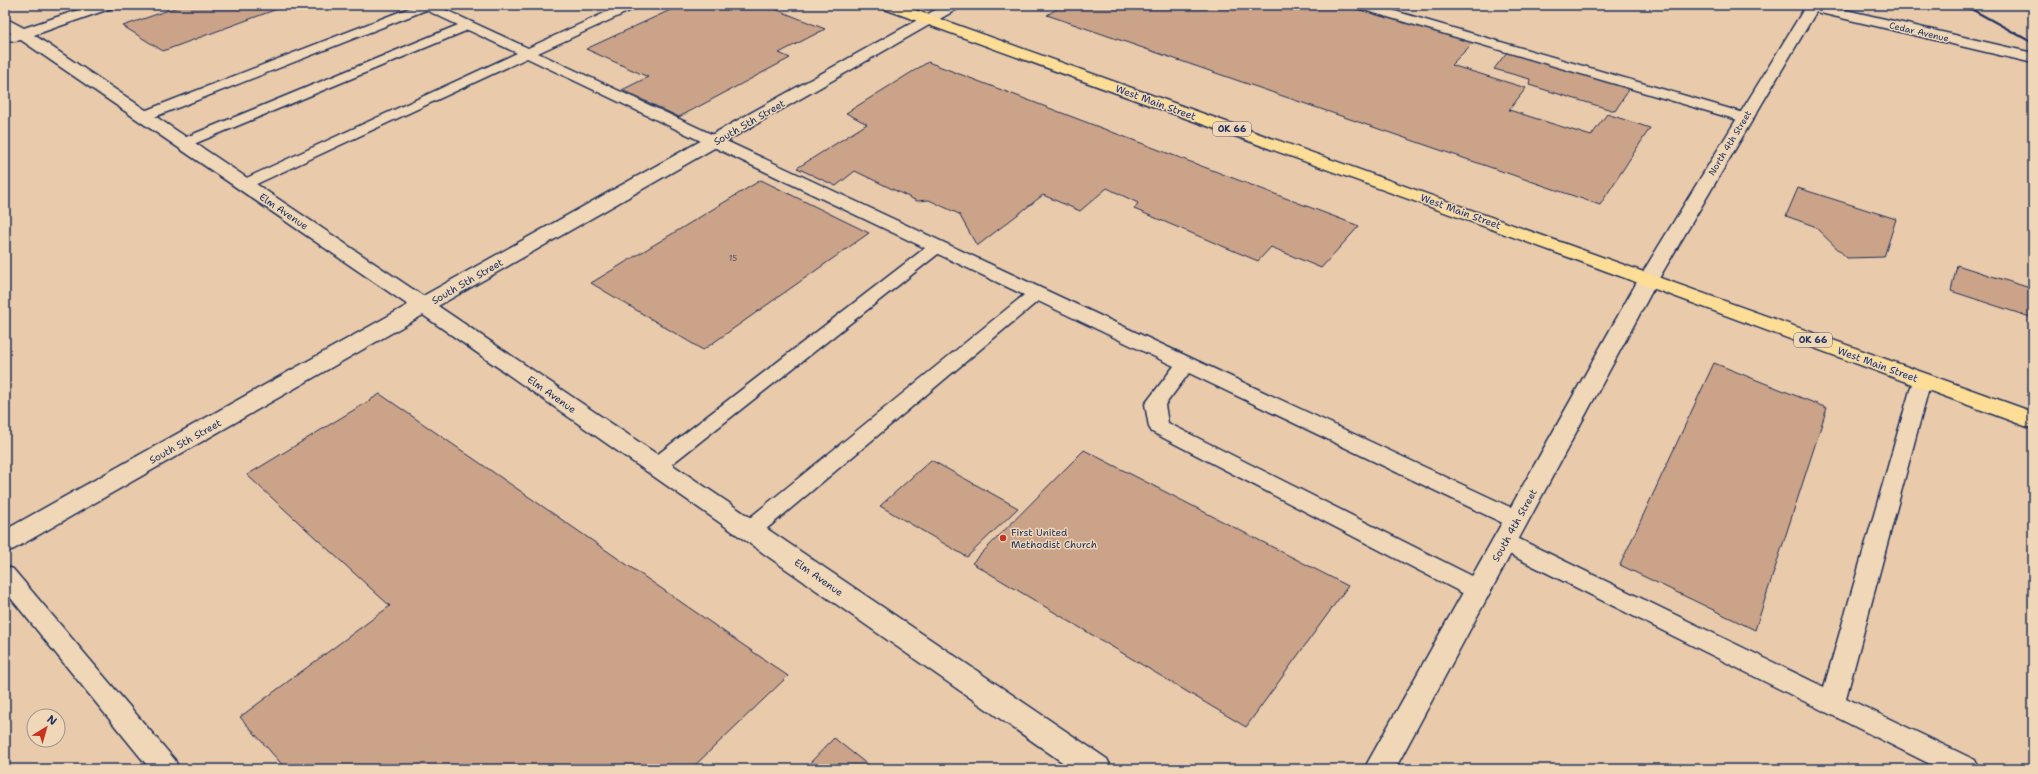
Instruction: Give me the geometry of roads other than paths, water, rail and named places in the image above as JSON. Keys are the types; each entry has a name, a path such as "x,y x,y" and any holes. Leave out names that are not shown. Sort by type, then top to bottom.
{"main road":[{"name":"West Main Street","path":"887,5 2033,420"}],"street":[{"path":"14,37 107,5"},
{"name":"South 5th Street","path":"5,542 954,5"},
{"name":"North 4th Street","path":"1648,280 1746,118 1809,6"},
{"name":"Cedar Avenue","path":"1809,6 2033,58"},
{"name":"Elm Avenue","path":"5,22 14,37 144,116 245,184 1097,769"},
{"name":"South 4th Street","path":"1379,769 1648,280"}],"lane":[{"path":"144,116 425,5 1517,520"},
{"path":"245,184 632,5"},
{"path":"1361,5 1746,118"},
{"path":"184,143 468,26"},
{"path":"656,466 937,247"},
{"path":"750,530 1036,294"},
{"path":"1186,364 1156,404 1159,427 1478,590"},
{"path":"1832,703 1922,380"},
{"path":"1505,542 1966,769"},
{"path":"5,575 166,769"}],"railway":[{"path":"1964,5 2033,43"}],"place":[{"name":"First United Methodist Church","path":"1003,538"}]}
